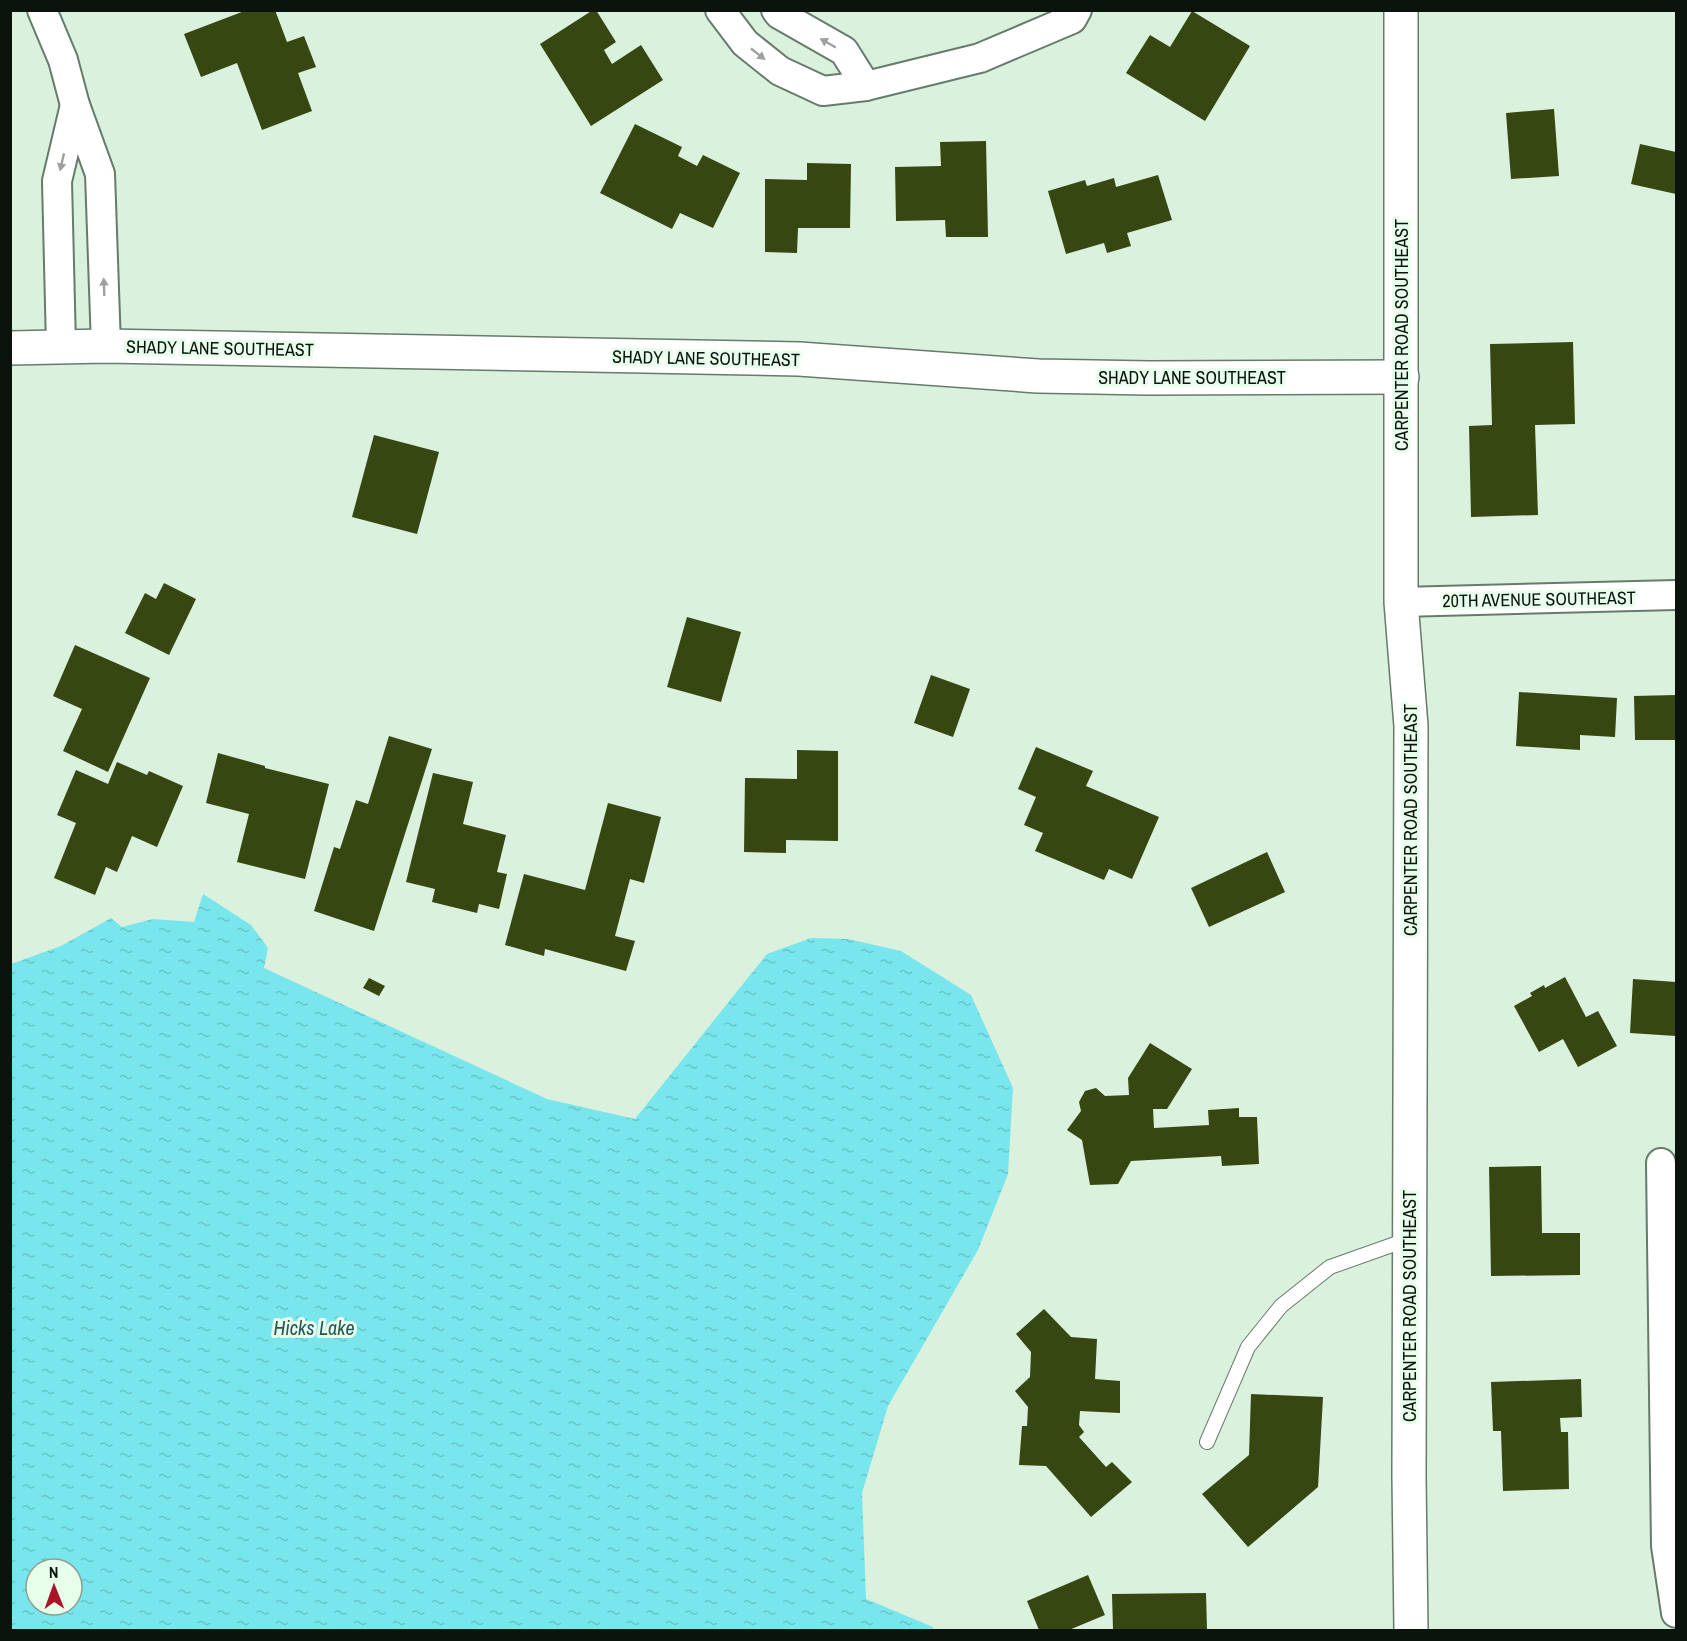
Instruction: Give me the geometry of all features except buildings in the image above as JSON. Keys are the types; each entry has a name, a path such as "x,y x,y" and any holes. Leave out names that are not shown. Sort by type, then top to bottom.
{"street":[{"path":"42,10 63,60 75,105 100,174 106,346"},
{"path":"720,10 745,43 780,71 823,90 866,86 980,58 1072,19 1077,10"},
{"path":"776,10 779,15 844,51 866,86"},
{"name":"CARPENTER ROAD SOUTHEAST","path":"1401,10 1401,602 1411,726 1409,1239 1411,1630"},
{"path":"61,346 57,181 75,105"},
{"name":"SHADY LANE SOUTHEAST","path":"10,348 106,346 799,359 1038,376 1402,377"},
{"name":"20TH AVENUE SOUTHEAST","path":"1401,602 1677,595"},
{"path":"1661,1163 1666,1546 1677,1613"}],"lane":[{"path":"1207,1442 1248,1347 1281,1306 1330,1267 1409,1239"}],"water":[{"name":"Hicks Lake","path":"203,894 251,925 268,948 264,968 547,1099 635,1119 767,954 811,938 848,939 901,951 971,995 1013,1088 1008,1174 978,1250 888,1406 862,1493 866,1599 933,1627 933,1630 11,1630 11,964 61,946 111,918 122,927 153,919 194,922"}]}
